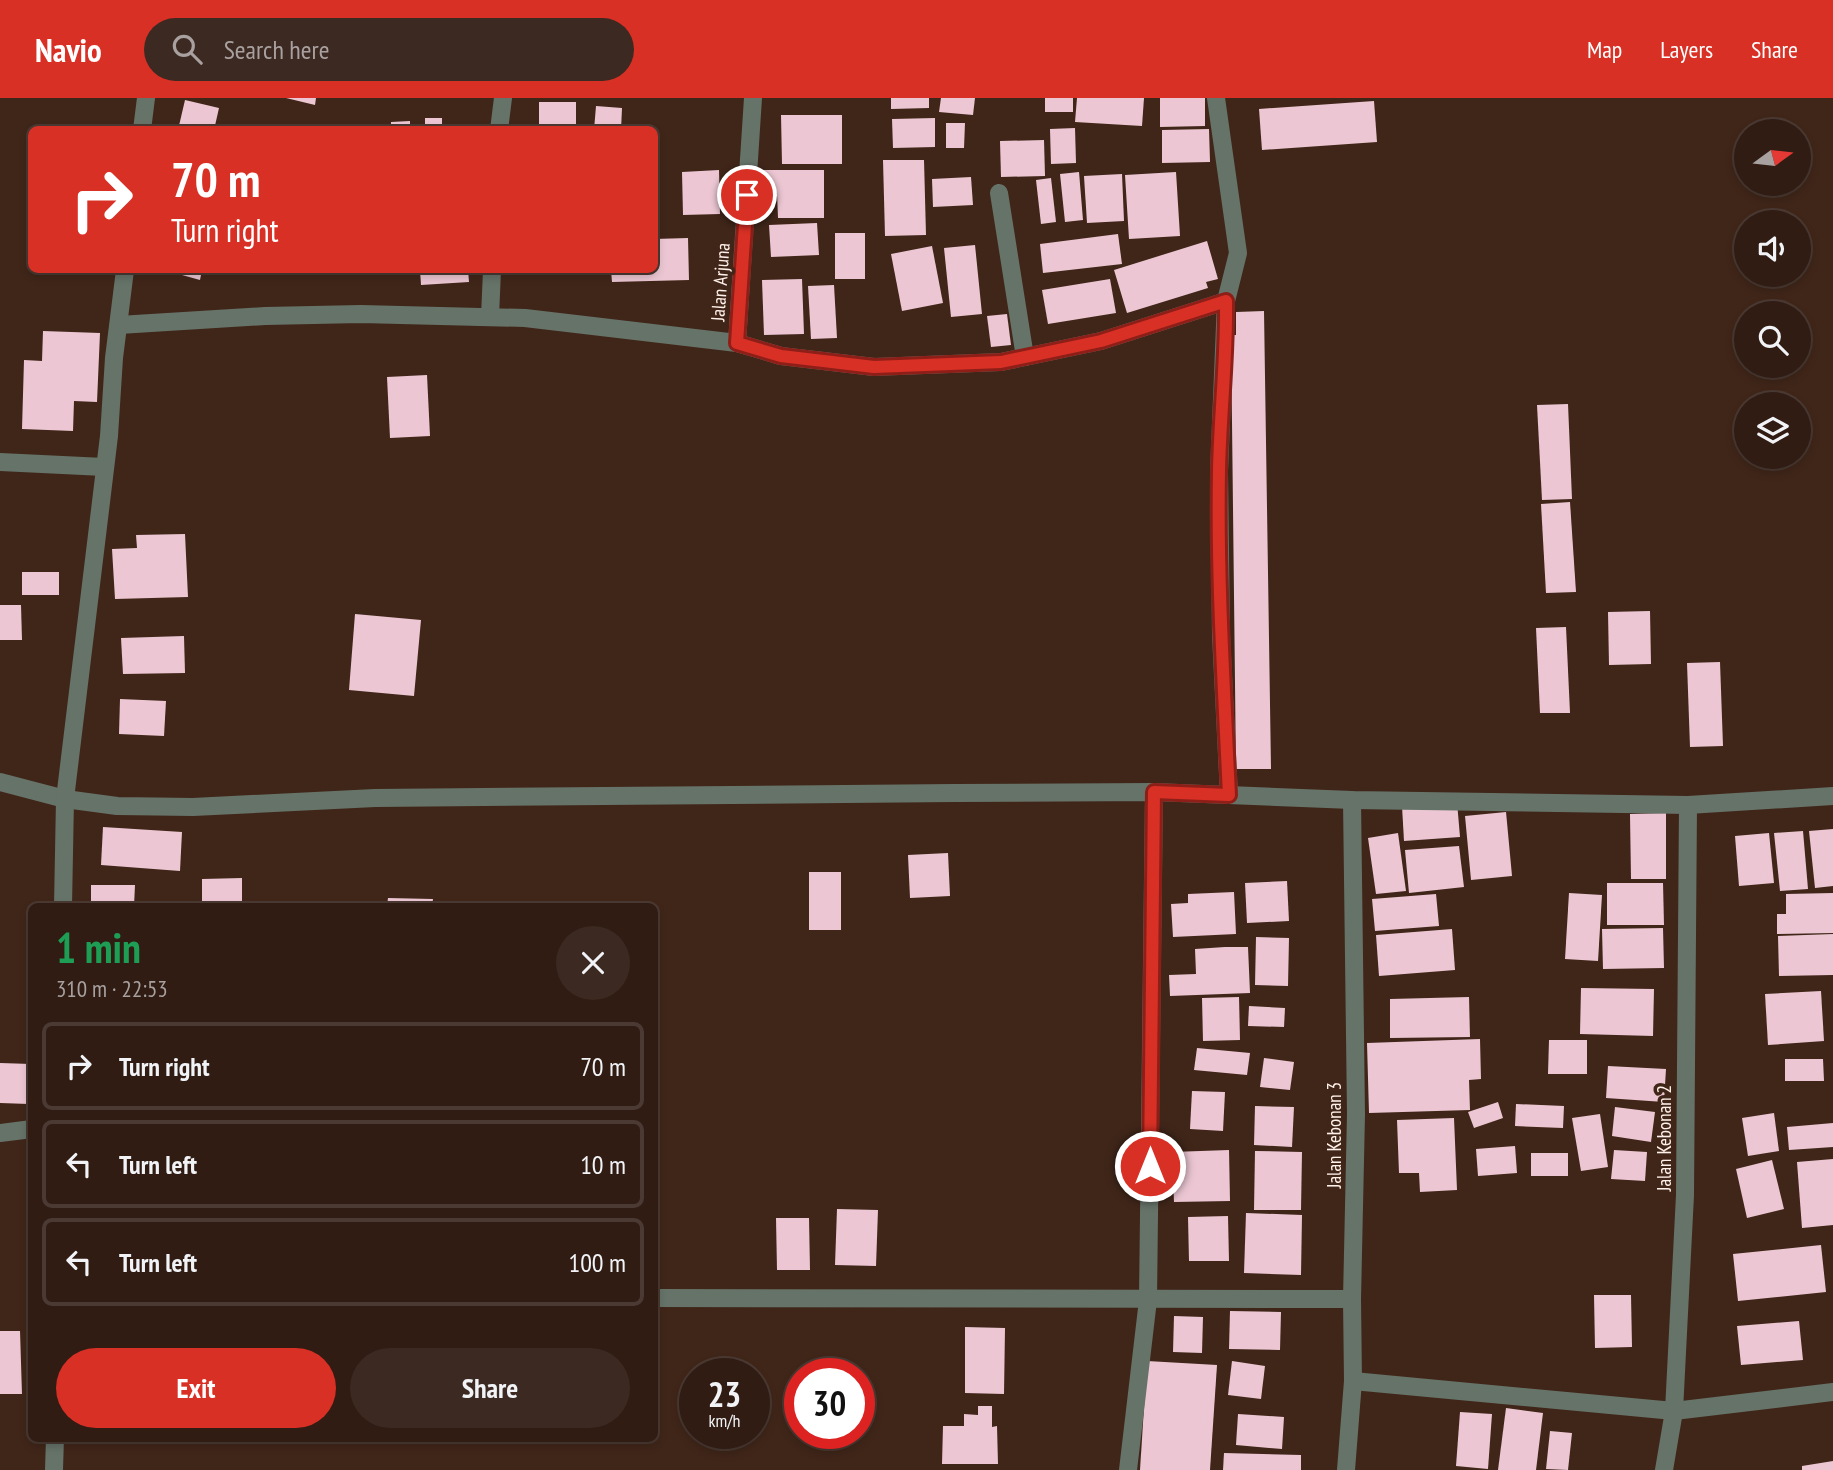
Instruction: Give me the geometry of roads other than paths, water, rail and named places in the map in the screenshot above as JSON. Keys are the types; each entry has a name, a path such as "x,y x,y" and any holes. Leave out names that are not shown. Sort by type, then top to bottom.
{"street":[{"path":"142,126 146,98"},
{"path":"500,126 503,98"},
{"name":"Jalan Arjuna","path":"737,343 753,98"},
{"path":"1216,98 1238,253 1226,301 1219,485 1221,635 1229,795"},
{"path":"999,193 1025,357"},
{"path":"63,903 65,799 125,273"},
{"path":"490,317 492,273"},
{"path":"120,325 265,316 361,314 525,318 737,343 781,356 874,367 1001,362 1101,341 1226,301"},
{"path":"0,462 104,467"},
{"path":"0,782 65,799 117,806 193,807 375,798 1154,792 1352,800 1688,805 1833,796"},
{"path":"1128,1470 1148,1300 1154,792"},
{"name":"Jalan Kebonan 3","path":"1346,1470 1353,1381 1356,1114 1352,800"},
{"name":"Jalan Kebonan 2","path":"1664,1470 1674,1411 1685,1195 1688,805"},
{"path":"0,1133 28,1130"},
{"path":"658,1298 1352,1299"},
{"path":"1353,1381 1674,1411 1833,1392"},
{"path":"54,1470 55,1442"}]}
